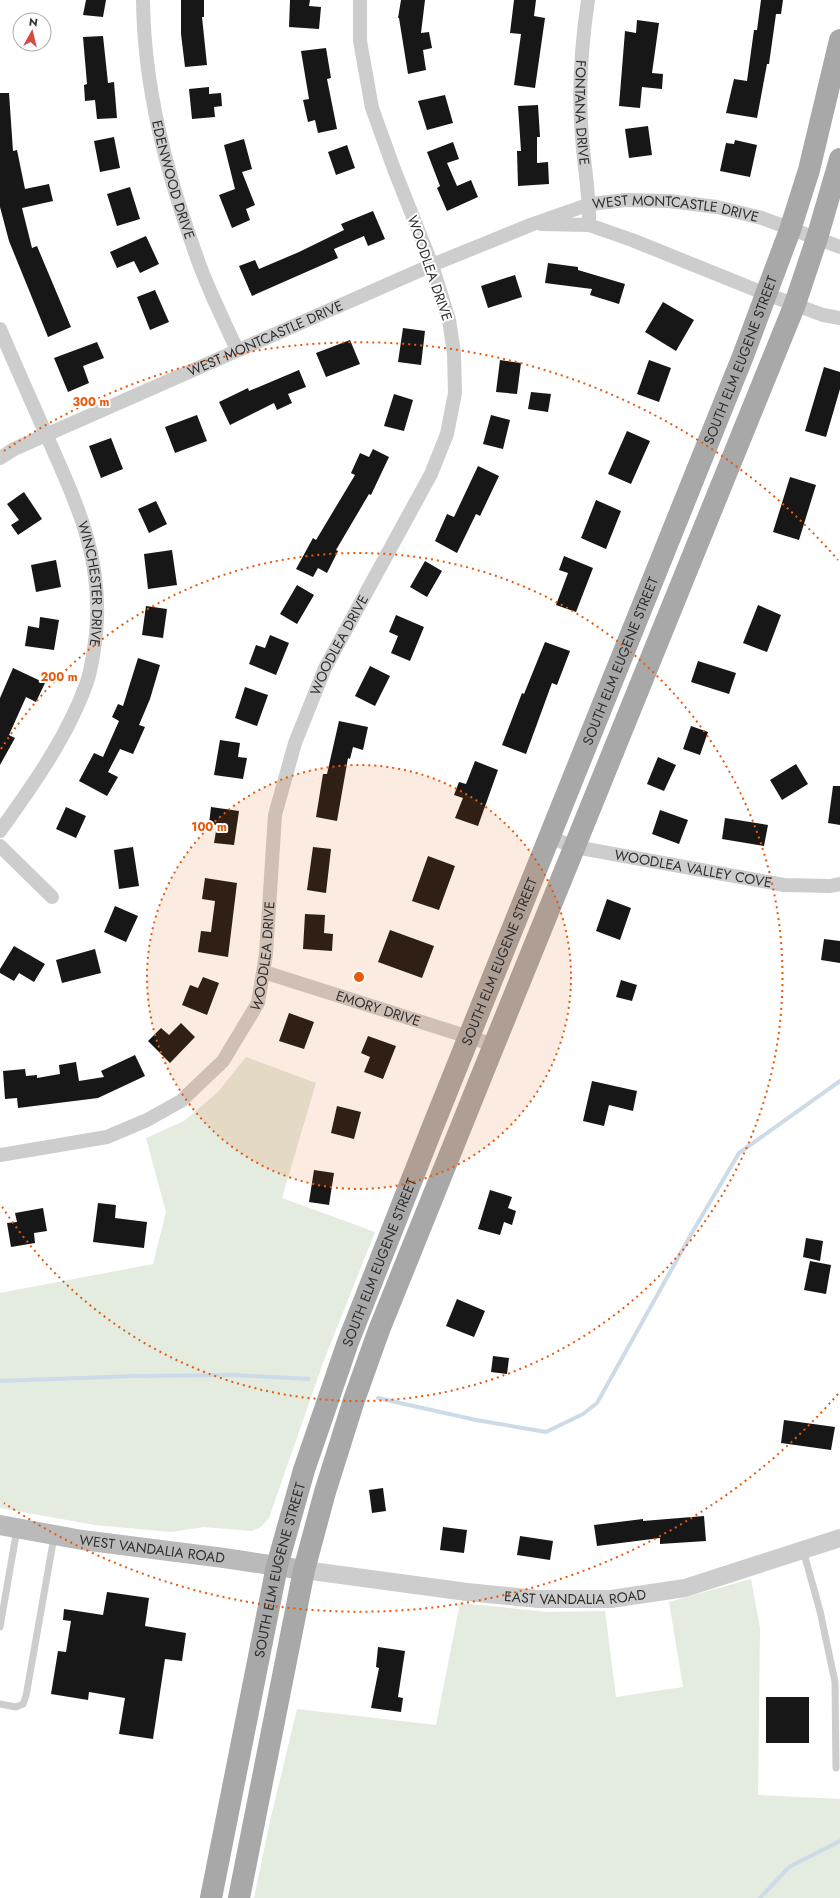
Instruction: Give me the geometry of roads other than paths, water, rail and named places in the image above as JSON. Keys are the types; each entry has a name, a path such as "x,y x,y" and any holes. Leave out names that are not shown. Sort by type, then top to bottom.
{"main road":[{"name":"SOUTH ELM EUGENE STREET","path":"211,1898 277,1566 304,1470 348,1342 468,1038 744,356 790,230 809,170 840,40"},
{"name":"SOUTH ELM EUGENE STREET","path":"239,1898 304,1570 325,1492 354,1400 379,1330 795,304 817,238 840,160"},
{"name":"WEST VANDALIA ROAD","path":"9,1527 54,1535 304,1570"}],"street":[{"name":"EDENWOOD DRIVE","path":"143,0 152,104 161,144 195,254 237,350"},
{"name":"WOODLEA DRIVE","path":"0,1155 107,1137 148,1120 181,1101 222,1061 258,1002 264,972 275,815 295,743 325,668 430,474 447,434 455,393 454,353 449,320 432,265 394,169 372,108 360,41 360,0"},
{"name":"FONTANA DRIVE","path":"588,0 579,77 582,137 590,204 589,225"},
{"name":"WEST MONTCASTLE DRIVE","path":"0,458 14,449 47,436 237,350 432,265 533,224 590,204 626,200 669,201 703,205 762,218 790,230 840,247"},
{"name":"WEST MONTCASTLE DRIVE","path":"533,224 589,225 632,240 766,294 823,315 840,318"},
{"name":"WINCHESTER DRIVE","path":"0,329 76,502 88,536 94,565 98,598 94,652 87,682 61,737 0,831"},
{"name":"WOODLEA VALLEY COVE","path":"549,837 574,847 784,885 830,886 840,884"},
{"path":"0,846 52,897"},
{"name":"EMORY DRIVE","path":"264,972 494,1045"},
{"name":"EAST VANDALIA ROAD","path":"304,1570 468,1592 538,1599 611,1598 684,1588 840,1538"}],"lane":[{"path":"0,1627 12,1559 9,1527"},
{"path":"0,1704 16,1707 23,1704 26,1696 54,1535"},
{"path":"803,1550 820,1611 835,1682 836,1768"}],"waterway":[{"path":"378,1398 476,1420 546,1432 583,1414 597,1403 693,1231 739,1153 840,1081"},
{"path":"0,1381 136,1376 233,1375 309,1379"},
{"path":"760,1898 789,1867 840,1841"}]}
